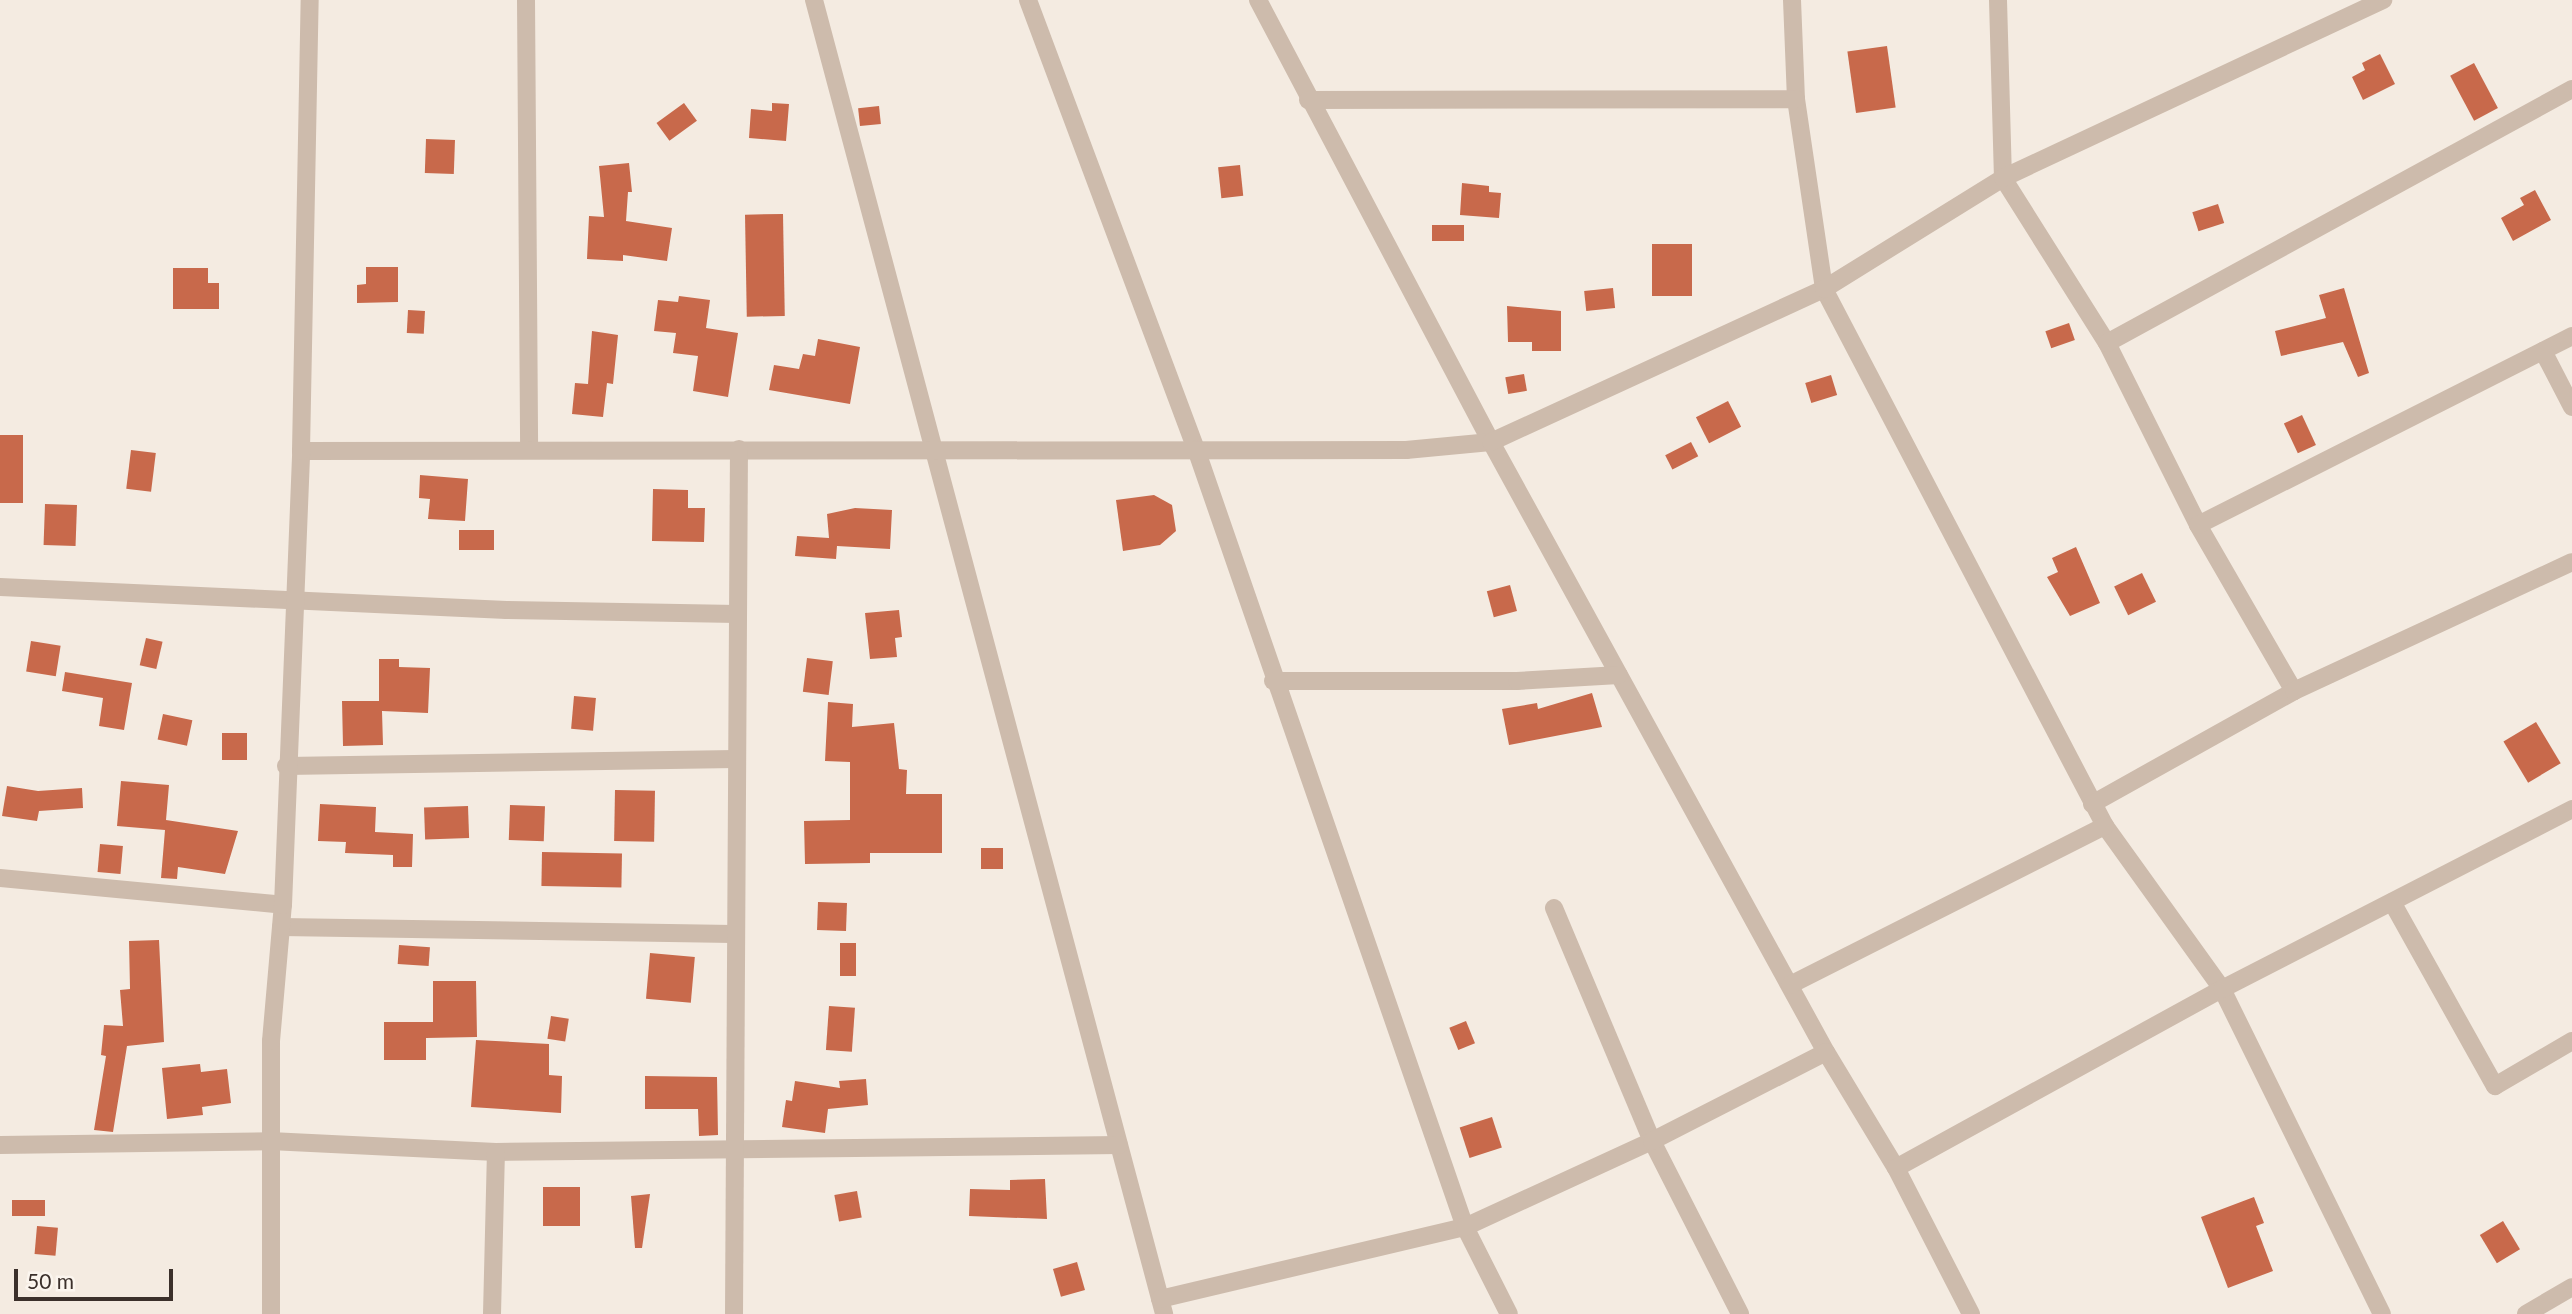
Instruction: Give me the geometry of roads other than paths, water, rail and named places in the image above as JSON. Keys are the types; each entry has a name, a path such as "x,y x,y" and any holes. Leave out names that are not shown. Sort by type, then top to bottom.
{"street":[{"path":"271,1314 270,1141 301,451 310,0"},
{"path":"526,0 529,448"},
{"path":"814,0 1162,1306 1465,1227 1652,1141 1826,1052"},
{"path":"1028,0 1196,449 1273,681 1465,1227 1509,1314"},
{"path":"1258,0 1308,100 1491,442 1826,1052 1896,1168 1971,1314"},
{"path":"1792,0 1796,99 1824,289 2092,804 2222,989 2382,1314"},
{"path":"1998,0 2003,178 2108,344 2198,525 2294,691"},
{"path":"301,451 934,447 1406,450 1491,442 1824,289 2003,178 2383,0"},
{"path":"2108,344 2572,89"},
{"path":"1308,100 1796,99"},
{"path":"2198,525 2572,336"},
{"path":"2543,351 2572,407"},
{"path":"734,1314 733,934 739,449"},
{"path":"2092,804 2294,691 2572,562"},
{"path":"0,587 294,600 737,614"},
{"path":"1273,681 1517,681 1619,674"},
{"path":"285,766 735,759"},
{"path":"1896,1168 2222,989 2572,809"},
{"path":"1790,985 2105,826"},
{"path":"0,878 282,905"},
{"path":"2392,902 2495,1087 2572,1041"},
{"path":"1554,908 1652,1141 1740,1314"},
{"path":"281,927 733,934"},
{"path":"0,1145 270,1141 496,1152 1119,1145"},
{"path":"492,1314 496,1152"},
{"path":"2526,1314 2572,1287"}]}
